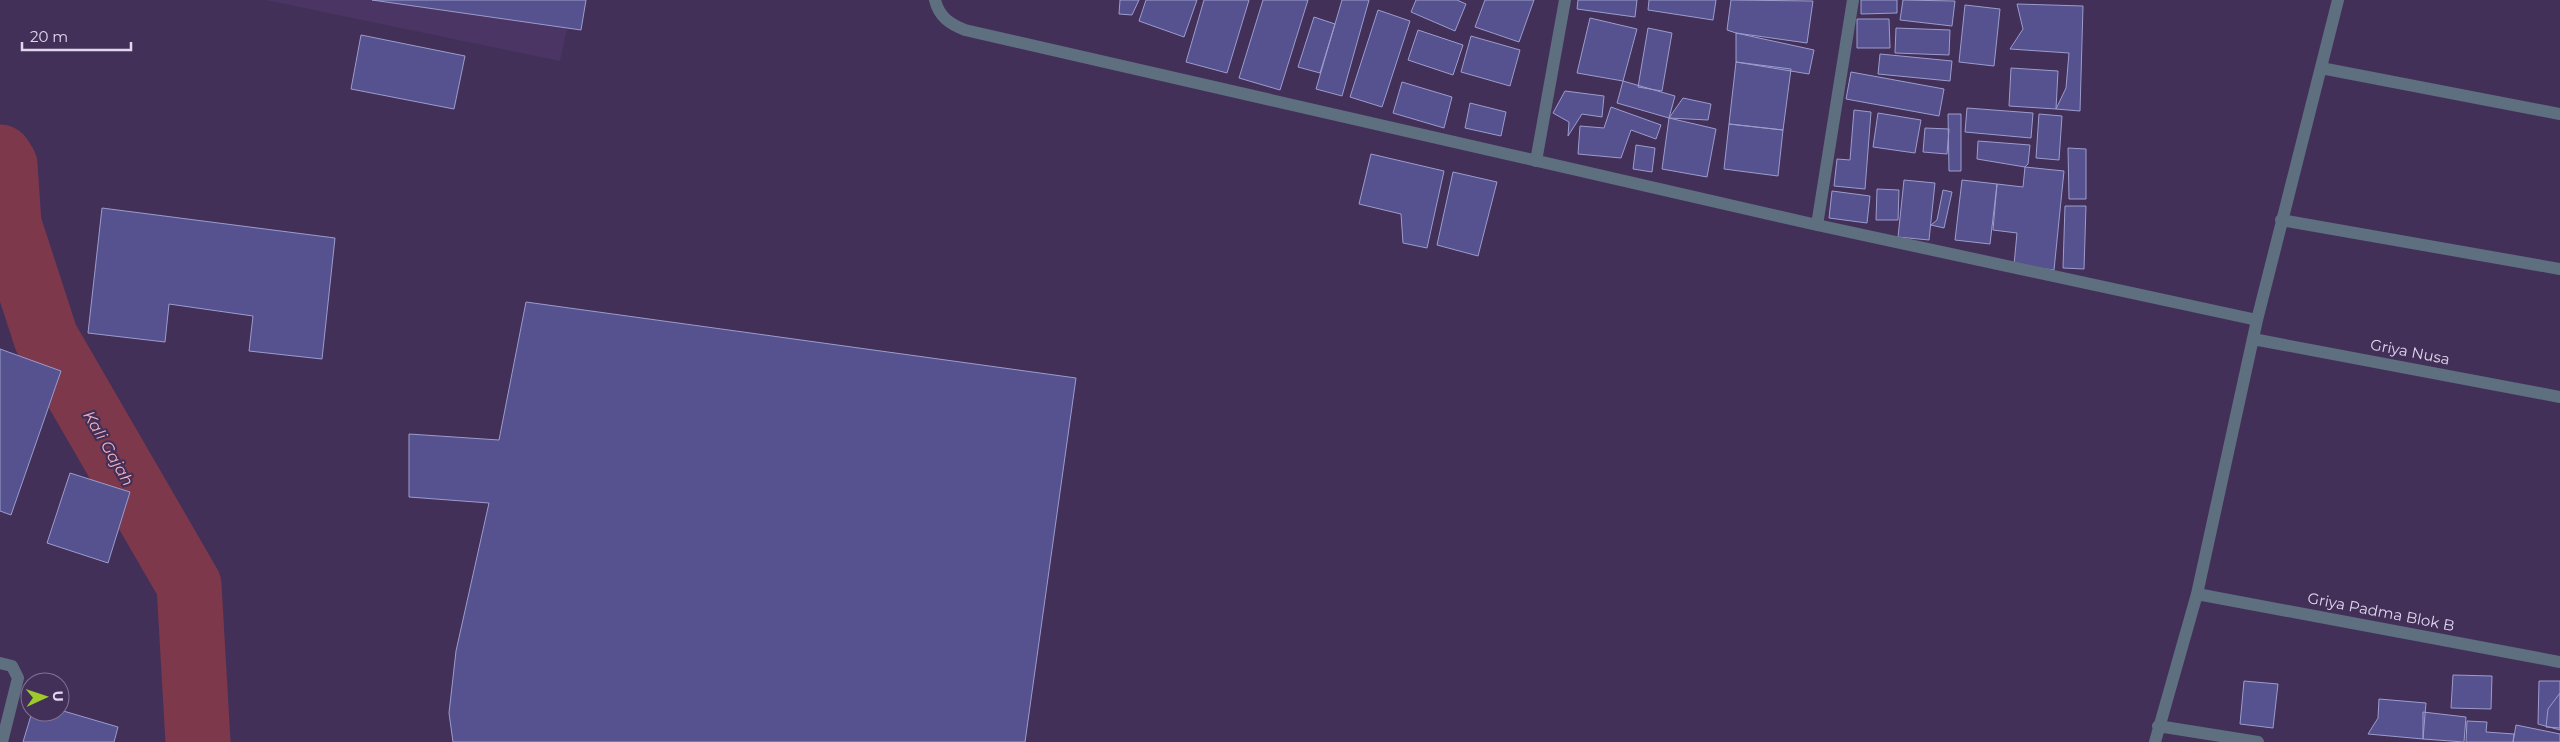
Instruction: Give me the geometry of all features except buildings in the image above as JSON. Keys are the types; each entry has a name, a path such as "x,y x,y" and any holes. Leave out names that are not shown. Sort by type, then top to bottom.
{"street":[{"path":"935,0 941,15 949,23 965,30 1817,225 2257,320"},
{"path":"1536,161 1565,0"},
{"path":"1817,225 1853,0"},
{"path":"2155,742 2196,594 2257,320 2338,0"},
{"path":"2321,68 2560,114"},
{"path":"2281,220 2560,269"},
{"name":"Griya Nusa","path":"2253,339 2560,397"},
{"name":"Griya Padma Blok B","path":"2196,594 2560,662"},
{"path":"0,663 12,666 18,678 2,742"},
{"path":"2158,726 2258,742"}],"shaded area":[{"path":"266,0 573,0 560,61"}],"waterway":[{"name":"Kali Gajah","path":"0,157 5,165 9,224 46,338 189,585 198,742"}]}
